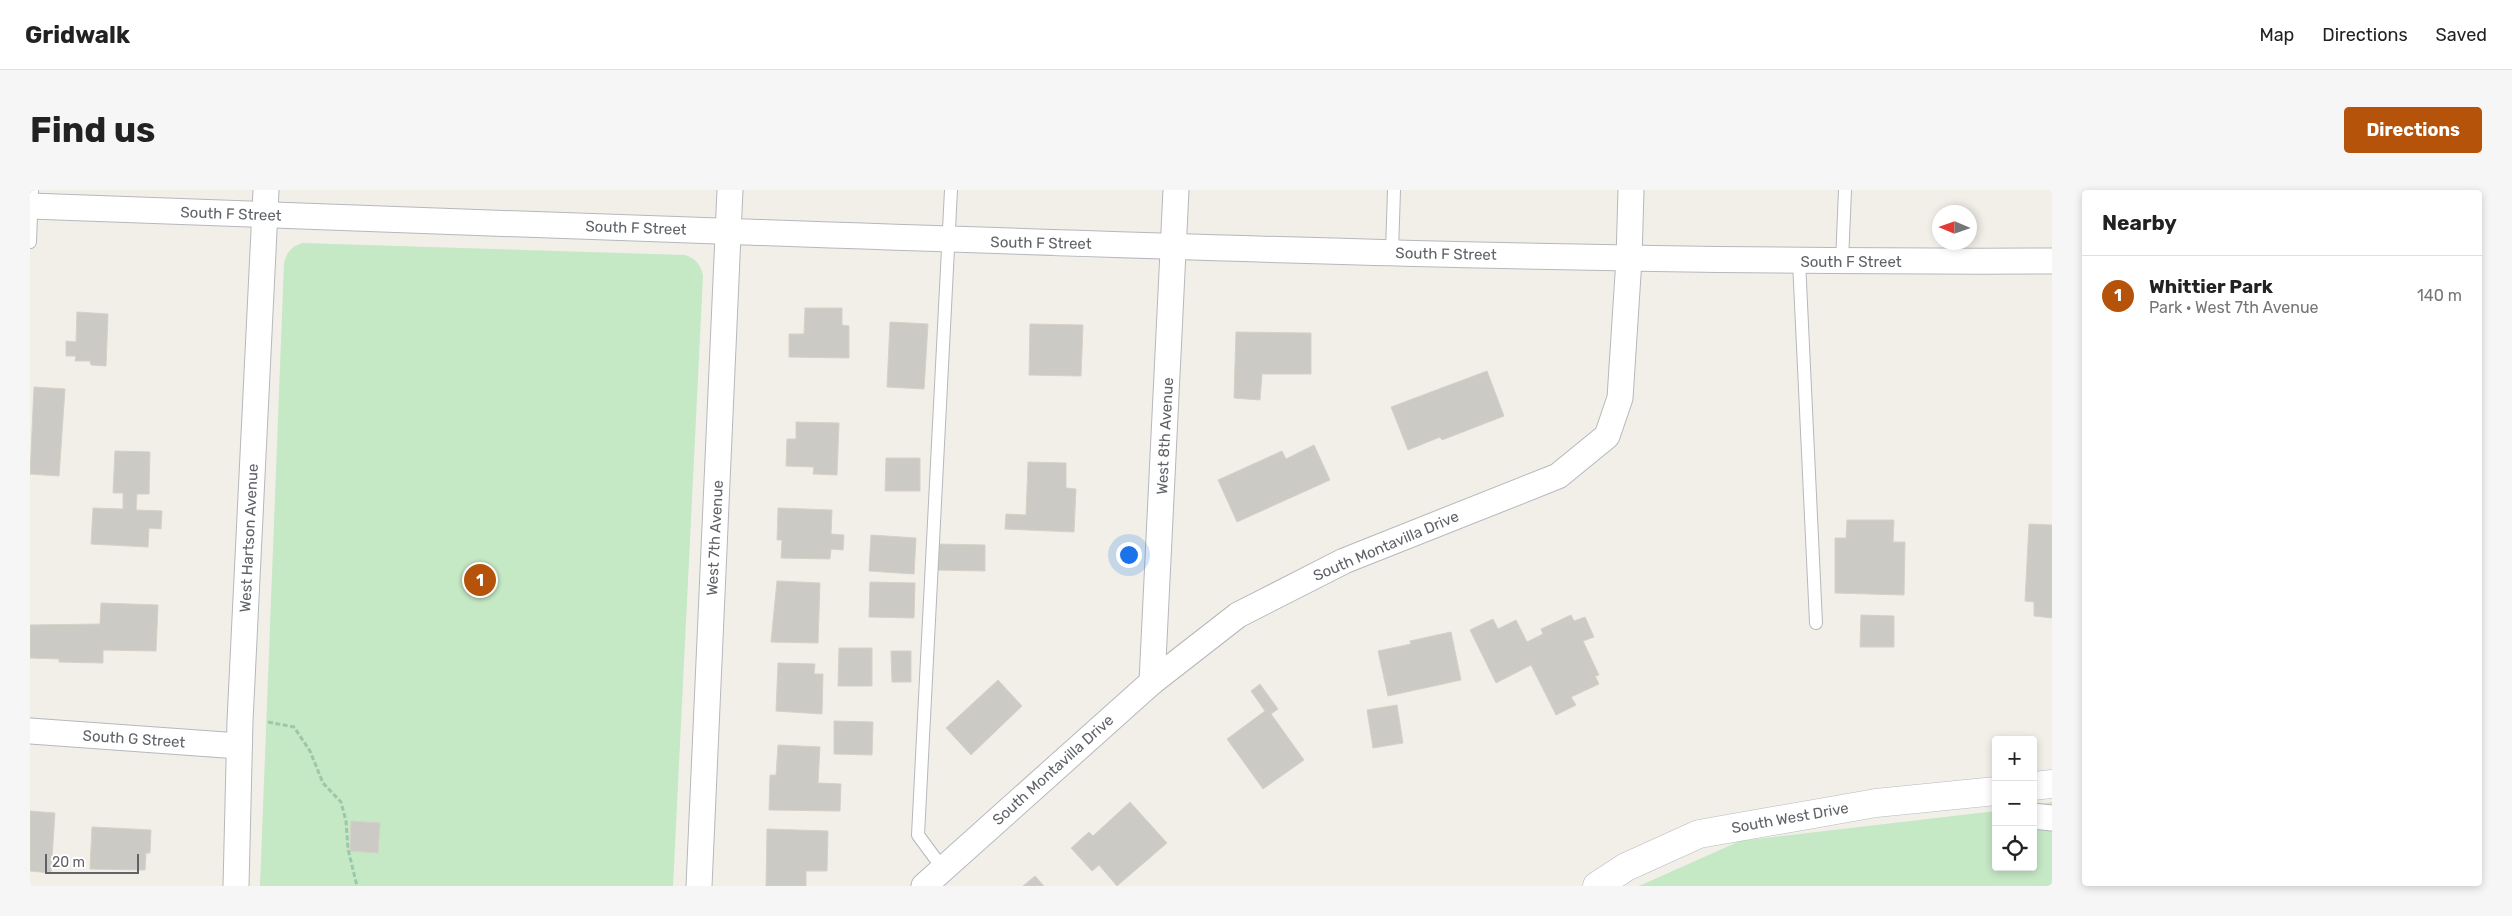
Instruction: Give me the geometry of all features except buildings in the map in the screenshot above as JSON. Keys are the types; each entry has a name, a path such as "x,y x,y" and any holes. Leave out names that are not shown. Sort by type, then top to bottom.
{"street":[{"name":"West Hartson Avenue","path":"236,886 240,721 266,190"},
{"name":"West 7th Avenue","path":"699,886 730,190"},
{"name":"West 8th Avenue","path":"1152,682 1175,247 1176,190"},
{"name":"South Montavilla Drive","path":"924,886 1152,682 1238,615 1344,561 1558,476 1607,436 1620,398 1629,259 1631,190"},
{"name":"South F Street","path":"31,201 265,216 729,231 949,241 1629,259 1842,262 2052,261"},
{"name":"South G Street","path":"30,731 239,746"},
{"path":"2037,786 2052,784"},
{"name":"South West Drive","path":"1597,886 1626,867 1698,834 1876,803 1992,791"},
{"path":"2037,816 2052,818"}],"lane":[{"path":"943,869 918,835 949,241 950,190"},
{"path":"1392,252 1394,190"},
{"path":"1842,262 1845,190"},
{"path":"30,242 31,201"},
{"path":"1799,261 1816,623"}],"path":[{"path":"240,721 289,724 299,733 310,751 323,783 340,802 346,821 348,849 357,886"}],"green space":[{"path":"302,243 685,255 695,260 699,265 703,275 673,886 260,886 284,263 290,250"},
{"path":"2052,802 2052,886 1639,886 1740,841 1992,811 1992,871 2037,871 2037,804"}],"place":[{"name":"Whittier Park","path":"480,580"}]}
